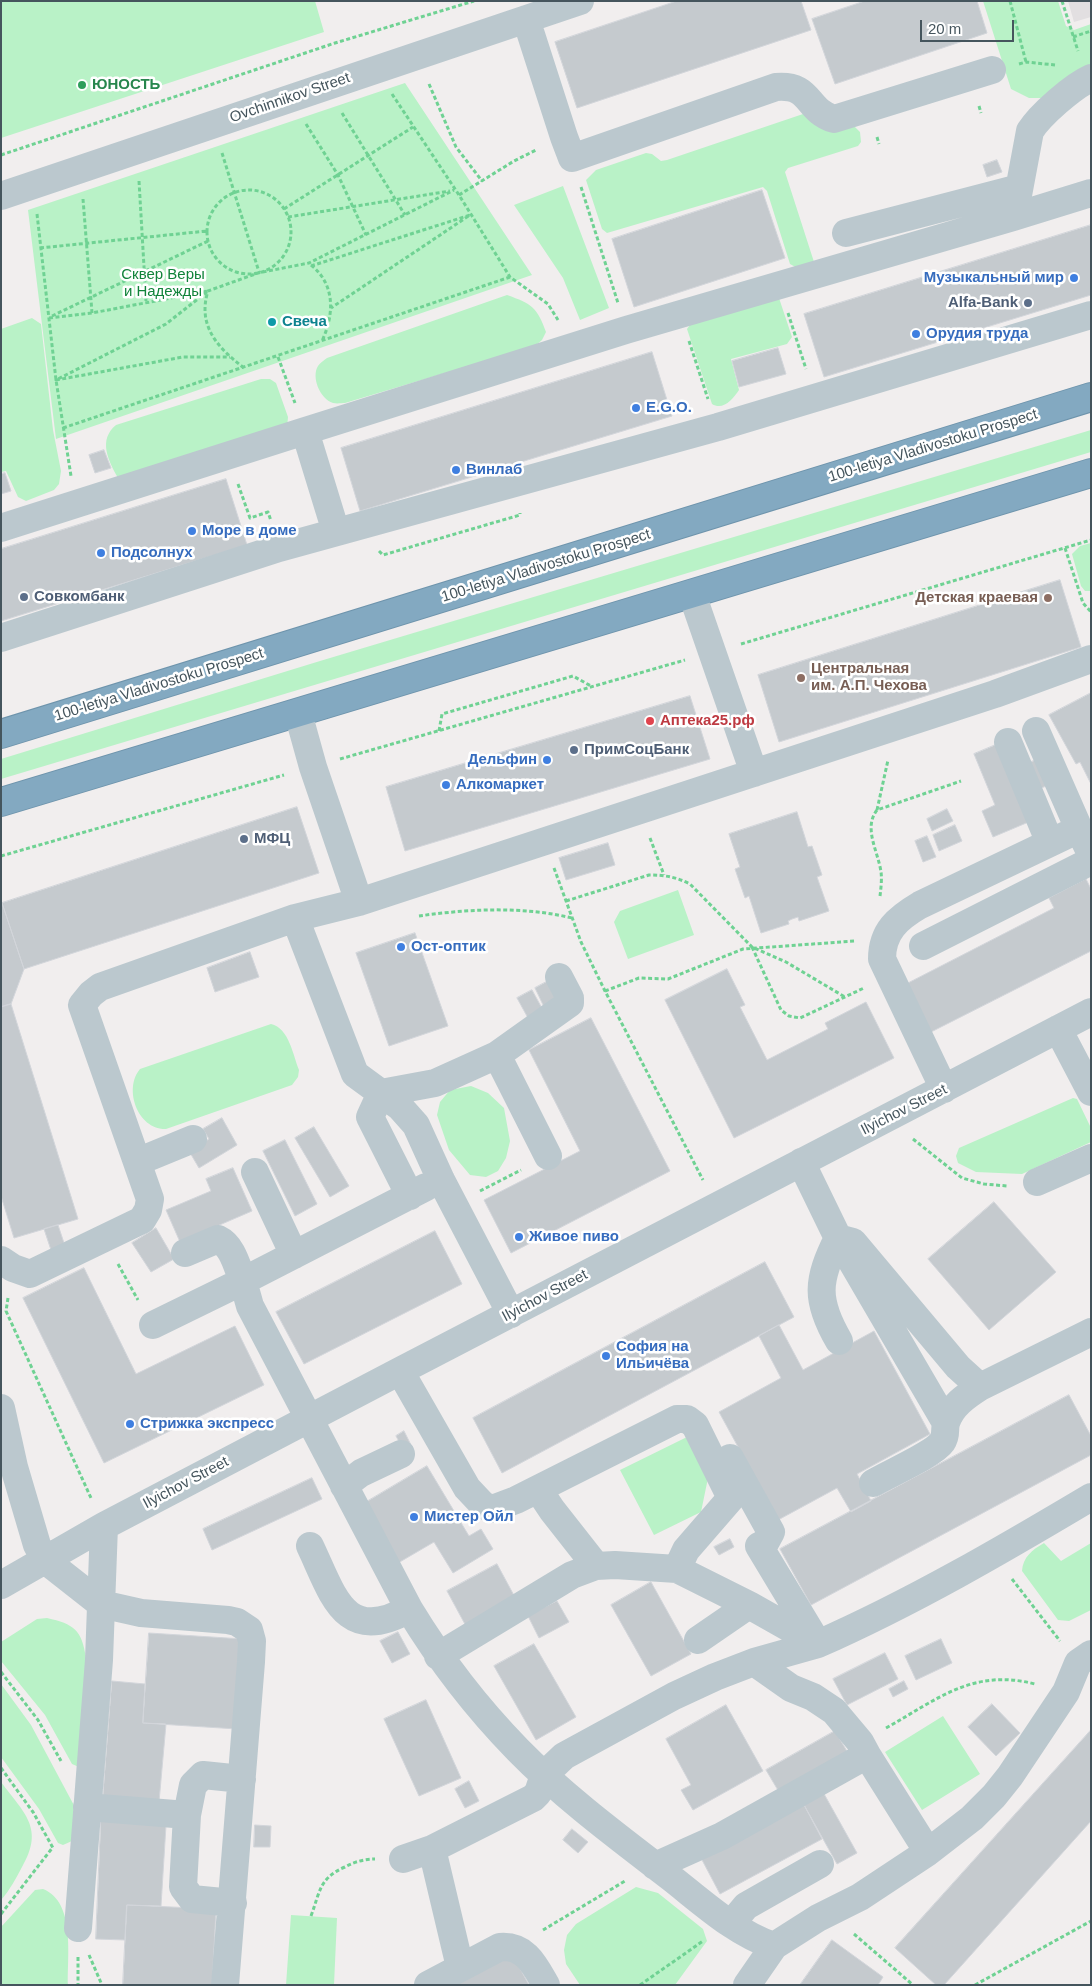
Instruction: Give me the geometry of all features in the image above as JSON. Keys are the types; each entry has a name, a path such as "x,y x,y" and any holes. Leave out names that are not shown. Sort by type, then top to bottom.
{"highway":[{"name":"100-letiya Vladivostoku Prospect","path":"1,734 1091,397"},
{"path":"1,802 1091,473"}],"street":[{"name":"Ovchinnikov Street","path":"1,196 580,1"},
{"path":"526,19 572,158 776,87 789,86 805,94 819,112 834,119 992,70"},
{"path":"1013,218 1033,127 1063,98 1089,79"},
{"path":"846,233 1019,188"},
{"path":"1,528 305,431 779,284 1013,218 1091,193"},
{"path":"1,638 278,543 336,532 718,427 1091,315"},
{"path":"305,431 336,532"},
{"path":"692,594 714,651 754,772"},
{"path":"1,1260 13,1268 30,1274 142,1220 148,1210 150,1199 82,1005 91,994 100,988 295,918 359,902 633,813 995,694 1091,659"},
{"path":"298,713 313,767 359,902"},
{"path":"1036,731 1091,854"},
{"path":"1008,742 1050,843"},
{"path":"944,1089 882,959 882,949 887,934 902,916 920,905 1079,829"},
{"path":"922,946 1091,861"},
{"path":"295,918 355,1074 400,1107 416,1125 441,1180 511,1314"},
{"path":"410,1196 370,1117 374,1104 381,1093 435,1083 497,1055 570,1003 570,998 560,977"},
{"name":"Ilyichov Street","path":"1,1584 104,1526 715,1206 1091,1012"},
{"path":"1058,1029 1091,1092"},
{"path":"497,1055 548,1156"},
{"path":"137,1162 193,1139"},
{"path":"1037,1182 1091,1158"},
{"path":"801,1162 838,1238 946,1423"},
{"path":"255,1172 294,1255"},
{"path":"153,1325 441,1180"},
{"path":"838,1238 824,1265 821,1287 822,1301 829,1324 839,1341"},
{"path":"838,1238 853,1242 953,1360 980,1387"},
{"path":"185,1253 218,1239 229,1247 243,1281 250,1306 409,1609 438,1656 517,1749 544,1775 655,1866 731,1924 760,1942 774,1946"},
{"path":"873,1483 938,1447 946,1436 946,1423 953,1409 964,1397 980,1387 1091,1332"},
{"path":"400,1371 467,1488 483,1505 492,1509 677,1419 687,1419 695,1425 731,1498 686,1550 677,1569"},
{"path":"1,1408 14,1467 37,1545 45,1560 101,1604 140,1613 228,1620 237,1622 249,1630 252,1641 251,1662 226,1985"},
{"path":"344,1486 361,1473 401,1454"},
{"path":"730,1458 771,1532 765,1542 759,1546 818,1644"},
{"path":"538,1488 552,1510 596,1566"},
{"path":"403,1859 432,1849 533,1798 538,1793 544,1775 564,1756 657,1705 715,1677 754,1662 818,1644 865,1623 976,1564 1091,1497"},
{"path":"78,1928 100,1660 104,1526"},
{"path":"310,1546 339,1606 356,1619 371,1623 389,1620 409,1609"},
{"path":"438,1656 565,1579 596,1566 615,1564 677,1569 749,1605 818,1644"},
{"path":"698,1640 749,1605"},
{"path":"748,1985 774,1946 818,1918 860,1897 928,1852 972,1818 994,1796 1037,1738 1084,1659"},
{"path":"754,1662 791,1688 814,1697 834,1711 864,1748 928,1852"},
{"path":"655,1866 722,1836 864,1748"},
{"path":"233,1903 192,1898 183,1887 187,1815 193,1785 204,1775 242,1779"},
{"path":"87,1807 187,1815"},
{"path":"432,1849 460,1967"},
{"path":"731,1924 746,1906 820,1864"},
{"path":"432,1984 460,1967 500,1947 514,1947 530,1958 546,1985"}],"path":[{"path":"1,155 335,43 474,1"},
{"path":"1010,1 1026,62 1062,66"},
{"path":"1062,1 1089,79"},
{"path":"1074,37 1091,31"},
{"path":"428,81 456,147 482,181"},
{"path":"391,94 459,195 510,277 548,304"},
{"path":"341,110 406,215"},
{"path":"304,122 338,175 366,235"},
{"path":"284,209 412,127"},
{"path":"459,195 514,161 564,137"},
{"path":"221,150 259,273"},
{"path":"138,177 146,302"},
{"path":"49,318 92,313 208,291 259,273 272,267 286,252 290,238 288,217 284,209 274,198 264,193 250,190 235,192 226,197 215,208 208,221 207,231 208,241 214,255 224,266 238,272 259,273 310,264 470,215"},
{"path":"288,217 454,190"},
{"path":"310,264 454,190"},
{"path":"83,196 92,313"},
{"path":"585,199 612,284"},
{"path":"36,211 56,380 69,465"},
{"path":"331,308 470,215"},
{"path":"40,248 207,231"},
{"path":"49,318 208,241"},
{"path":"310,264 320,274 326,285 331,308 328,327 322,341"},
{"path":"63,428 278,357 510,277"},
{"path":"779,284 815,399"},
{"path":"208,291 204,308 207,326 212,337 230,357 245,368"},
{"path":"56,380 166,324 208,291"},
{"path":"680,315 718,427"},
{"path":"56,380 183,357 230,357"},
{"path":"278,357 283,372"},
{"path":"236,478 250,518 268,512"},
{"path":"383,555 520,516"},
{"path":"1,856 439,731 1091,540"},
{"path":"1065,548 1083,603 1091,612"},
{"path":"439,731 442,714 573,676 591,686"},
{"path":"880,905 881,873 870,827 872,817 877,810 890,753"},
{"path":"877,810 961,781"},
{"path":"633,813 649,837 664,875"},
{"path":"715,1206 604,991 566,901 650,875 664,875 690,884 752,947 781,1010 789,1016 800,1018 889,976"},
{"path":"411,917 451,911 487,910 558,914 572,918"},
{"path":"855,941 860,932"},
{"path":"570,1003 639,978 668,979 752,947 855,941 882,949"},
{"path":"752,947 786,962 845,997"},
{"path":"910,1136 962,1178 984,1184 1010,1186 1037,1182"},
{"path":"455,1204 548,1156"},
{"path":"117,1262 132,1288"},
{"path":"6,1311 104,1526"},
{"path":"1010,1576 1084,1659"},
{"path":"1,1672 38,1720 62,1764"},
{"path":"864,1748 958,1687 991,1678 1025,1681 1066,1692"},
{"path":"1,1768 33,1812 55,1856"},
{"path":"1,1914 52,1847"},
{"path":"311,1916 322,1886 330,1873 365,1859 403,1859"},
{"path":"514,1947 626,1880 655,1866"},
{"path":"976,1985 1091,1921"},
{"path":"640,1985 731,1924"},
{"path":"849,1930 910,1984"}],"shaded area":[{"path":"1068,1 1091,1 1091,17 1074,22"}],"green space":[{"name":"ЮНОСТЬ","path":"1,1 315,1 324,32 1,138"},
{"path":"983,1 1058,1 1066,26 1074,30 1091,24 1091,71 1042,98 1029,98 1011,89"},
{"name":"Сквер Веры и Надежды","path":"405,83 532,275 56,439 28,210"},
{"path":"806,113 853,125 860,132 861,142 858,146 788,168 785,172 814,262 799,269 790,264 767,191 763,187 607,233 602,229 586,180 596,170 646,153 652,154 661,161 667,160"},
{"path":"563,186 609,308 580,320 563,278 514,205"},
{"path":"507,295 528,304 540,317 546,332 542,340 535,346 345,403 328,401 318,387 316,371 319,365 327,358"},
{"path":"779,298 792,337 787,344 731,359 739,390 724,405 716,406 712,404 687,329 692,322"},
{"path":"32,318 41,324 53,430 61,471 59,484 54,490 26,501 18,497 6,471 1,472 1,329"},
{"path":"261,379 270,379 276,383 288,417 287,428 118,478 106,450 107,437 116,425"},
{"path":"1091,430 1091,452 1,779 1,759 320,661"},
{"path":"1091,543 1091,591 1085,591 1081,586 1072,554 1080,546"},
{"path":"678,890 694,935 628,959 614,922 620,911"},
{"path":"271,1024 286,1036 299,1070 298,1077 292,1085 166,1129 156,1128 141,1116 133,1097 135,1077 140,1069"},
{"path":"471,1086 488,1093 504,1108 510,1141 506,1158 498,1171 486,1177 470,1175 449,1150 437,1115 440,1102 450,1090"},
{"path":"1073,1098 1077,1099 1091,1128 1091,1142 1022,1174 976,1172 958,1163 956,1156 959,1148"},
{"path":"687,1437 708,1478 701,1512 654,1535 620,1470"},
{"path":"1044,1543 1061,1561 1091,1543 1091,1610 1069,1621 1058,1620 1022,1571 1024,1562 1029,1554"},
{"path":"47,1618 64,1623 75,1630 84,1648 86,1658 79,1767 72,1764 45,1715 1,1661 1,1642 37,1619"},
{"path":"1,1684 31,1725 77,1811 72,1841 63,1845 58,1843 39,1809 1,1757"},
{"path":"943,1716 980,1774 922,1810 885,1752"},
{"path":"1,1782 24,1812 32,1831 32,1842 22,1867 1,1900"},
{"path":"636,1887 658,1893 703,1929 707,1941 675,1985 580,1985 566,1964 564,1950 567,1935 576,1924"},
{"path":"43,1889 54,1896 61,1906 65,1918 68,1931 68,1985 1,1985 1,1927 35,1890"},
{"path":"291,1915 337,1918 334,1985 286,1985"}],"building":[{"path":"677,1 801,1 811,30 577,108 555,42"},
{"path":"865,1 977,1 987,33 835,84 812,19"},
{"path":"997,160 1002,172 987,177 983,165"},
{"path":"762,190 785,258 634,307 612,239"},
{"path":"1091,225 1091,295 824,377 804,314"},
{"path":"778,348 786,374 739,387 732,361"},
{"path":"652,352 672,416 360,511 341,448"},
{"path":"104,450 111,468 95,473 89,455"},
{"path":"5,473 11,491 1,494 1,474"},
{"path":"226,479 247,545 1,621 1,549"},
{"path":"1060,580 1081,647 779,742 758,675"},
{"path":"1091,693 1091,784 1080,762 1076,764 1049,715"},
{"path":"690,696 710,759 405,851 386,787"},
{"path":"998,744 1031,821 993,837 982,811 995,805 974,754"},
{"path":"1039,759 1049,785 1033,791 1023,765"},
{"path":"297,807 319,873 24,969 2,903"},
{"path":"947,809 953,821 932,831 927,819"},
{"path":"797,812 808,847 812,846 822,875 817,877 829,911 799,921 798,917 788,921 789,924 761,933 749,896 745,898 735,869 740,867 729,834"},
{"path":"955,825 962,841 939,851 933,835"},
{"path":"927,836 936,857 923,862 915,841"},
{"path":"608,843 615,865 566,880 559,858"},
{"path":"1086,879 1091,889 1091,951 931,1032 906,984 1054,908 1049,898"},
{"path":"1,900 24,969 11,1004 1,1007"},
{"path":"415,933 448,1026 389,1046 356,953"},
{"path":"250,952 259,977 215,992 207,968"},
{"path":"727,969 745,1005 740,1007 767,1060 828,1029 825,1023 866,1002 894,1058 734,1138 665,1000"},
{"path":"550,980 561,1001 545,1009 535,988"},
{"path":"532,990 543,1010 528,1018 517,998"},
{"path":"11,1004 78,1219 14,1238 1,1196 1,1007"},
{"path":"591,1018 670,1171 511,1253 484,1200 580,1151 529,1050"},
{"path":"222,1118 237,1145 199,1168 189,1151 209,1139 203,1129"},
{"path":"314,1127 349,1186 330,1197 295,1138"},
{"path":"285,1140 317,1204 295,1216 263,1151"},
{"path":"233,1168 252,1211 180,1242 166,1210 211,1191 206,1179"},
{"path":"994,1202 1056,1272 989,1330 928,1259"},
{"path":"58,1225 66,1249 52,1253 44,1229"},
{"path":"156,1228 174,1259 151,1272 132,1243"},
{"path":"435,1231 462,1284 304,1364 276,1312"},
{"path":"765,1262 794,1317 502,1473 473,1418"},
{"path":"84,1268 136,1374 235,1326 264,1385 104,1463 23,1298"},
{"path":"779,1325 803,1370 874,1331 930,1434 857,1474 871,1501 851,1512 837,1488 778,1520 719,1412 781,1378 759,1336"},
{"path":"1069,1395 1091,1436 1091,1455 811,1605 780,1549"},
{"path":"404,1431 412,1447 404,1451 396,1436"},
{"name":"Мистер Ойл","path":"427,1466 469,1536 481,1529 493,1549 453,1573 434,1542 398,1563 363,1504"},
{"path":"312,1478 322,1499 212,1550 203,1529"},
{"path":"730,1539 734,1547 719,1555 714,1547"},
{"path":"497,1564 517,1601 467,1628 447,1591"},
{"path":"651,1582 691,1654 651,1676 611,1605"},
{"path":"557,1601 569,1622 539,1638 528,1616"},
{"path":"398,1632 410,1654 392,1663 380,1641"},
{"path":"149,1633 243,1639 237,1729 143,1723"},
{"path":"941,1639 952,1663 916,1680 905,1656"},
{"path":"534,1644 576,1717 536,1740 494,1666"},
{"path":"885,1653 898,1679 847,1705 833,1679"},
{"path":"112,1681 145,1684 143,1723 166,1724 159,1802 103,1797"},
{"path":"904,1681 908,1689 893,1697 889,1689"},
{"path":"426,1700 461,1778 419,1796 384,1719"},
{"path":"992,1704 1020,1733 996,1756 968,1727"},
{"path":"726,1705 763,1771 693,1810 681,1790 691,1785 666,1739"},
{"path":"1091,1730 1091,1821 944,1985 936,1985 895,1948"},
{"path":"835,1731 848,1753 779,1792 766,1770"},
{"path":"469,1781 479,1801 465,1808 455,1789"},
{"path":"823,1792 857,1853 837,1864 803,1803"},
{"path":"803,1803 822,1839 720,1894 701,1858"},
{"path":"101,1821 166,1825 161,1906 127,1905 125,1940 96,1939"},
{"path":"255,1825 271,1826 270,1847 254,1847"},
{"path":"572,1829 588,1842 578,1853 563,1840"},
{"path":"127,1905 216,1909 212,1985 123,1985"},
{"path":"832,1940 883,1977 878,1985 800,1985"},
{"path":"512,1954 529,1985 460,1985 459,1983"}],"place":[{"name":"ЮНОСТЬ","path":"82,85"},
{"name":"Музыкальный мир","path":"1074,278"},
{"name":"Alfa-Bank","path":"1028,303"},
{"name":"Свеча","path":"272,322"},
{"name":"Орудия труда","path":"916,334"},
{"name":"E.G.O.","path":"636,408"},
{"name":"Винлаб","path":"456,470"},
{"name":"Море в доме","path":"192,531"},
{"name":"Подсолнух","path":"101,553"},
{"name":"Совкомбанк","path":"24,597"},
{"name":"Детская краевая","path":"1048,598"},
{"name":"Центральная им. А.П. Чехова","path":"801,678"},
{"name":"Аптека25.рф","path":"650,721"},
{"name":"ПримСоцБанк","path":"574,750"},
{"name":"Дельфин","path":"547,760"},
{"name":"Алкомаркет","path":"446,785"},
{"name":"МФЦ","path":"244,839"},
{"name":"Ост-оптик","path":"401,947"},
{"name":"Живое пиво","path":"519,1237"},
{"name":"София на Ильичёва","path":"606,1356"},
{"name":"Стрижка экспресс","path":"130,1424"},
{"name":"Мистер Ойл","path":"414,1517"}]}
